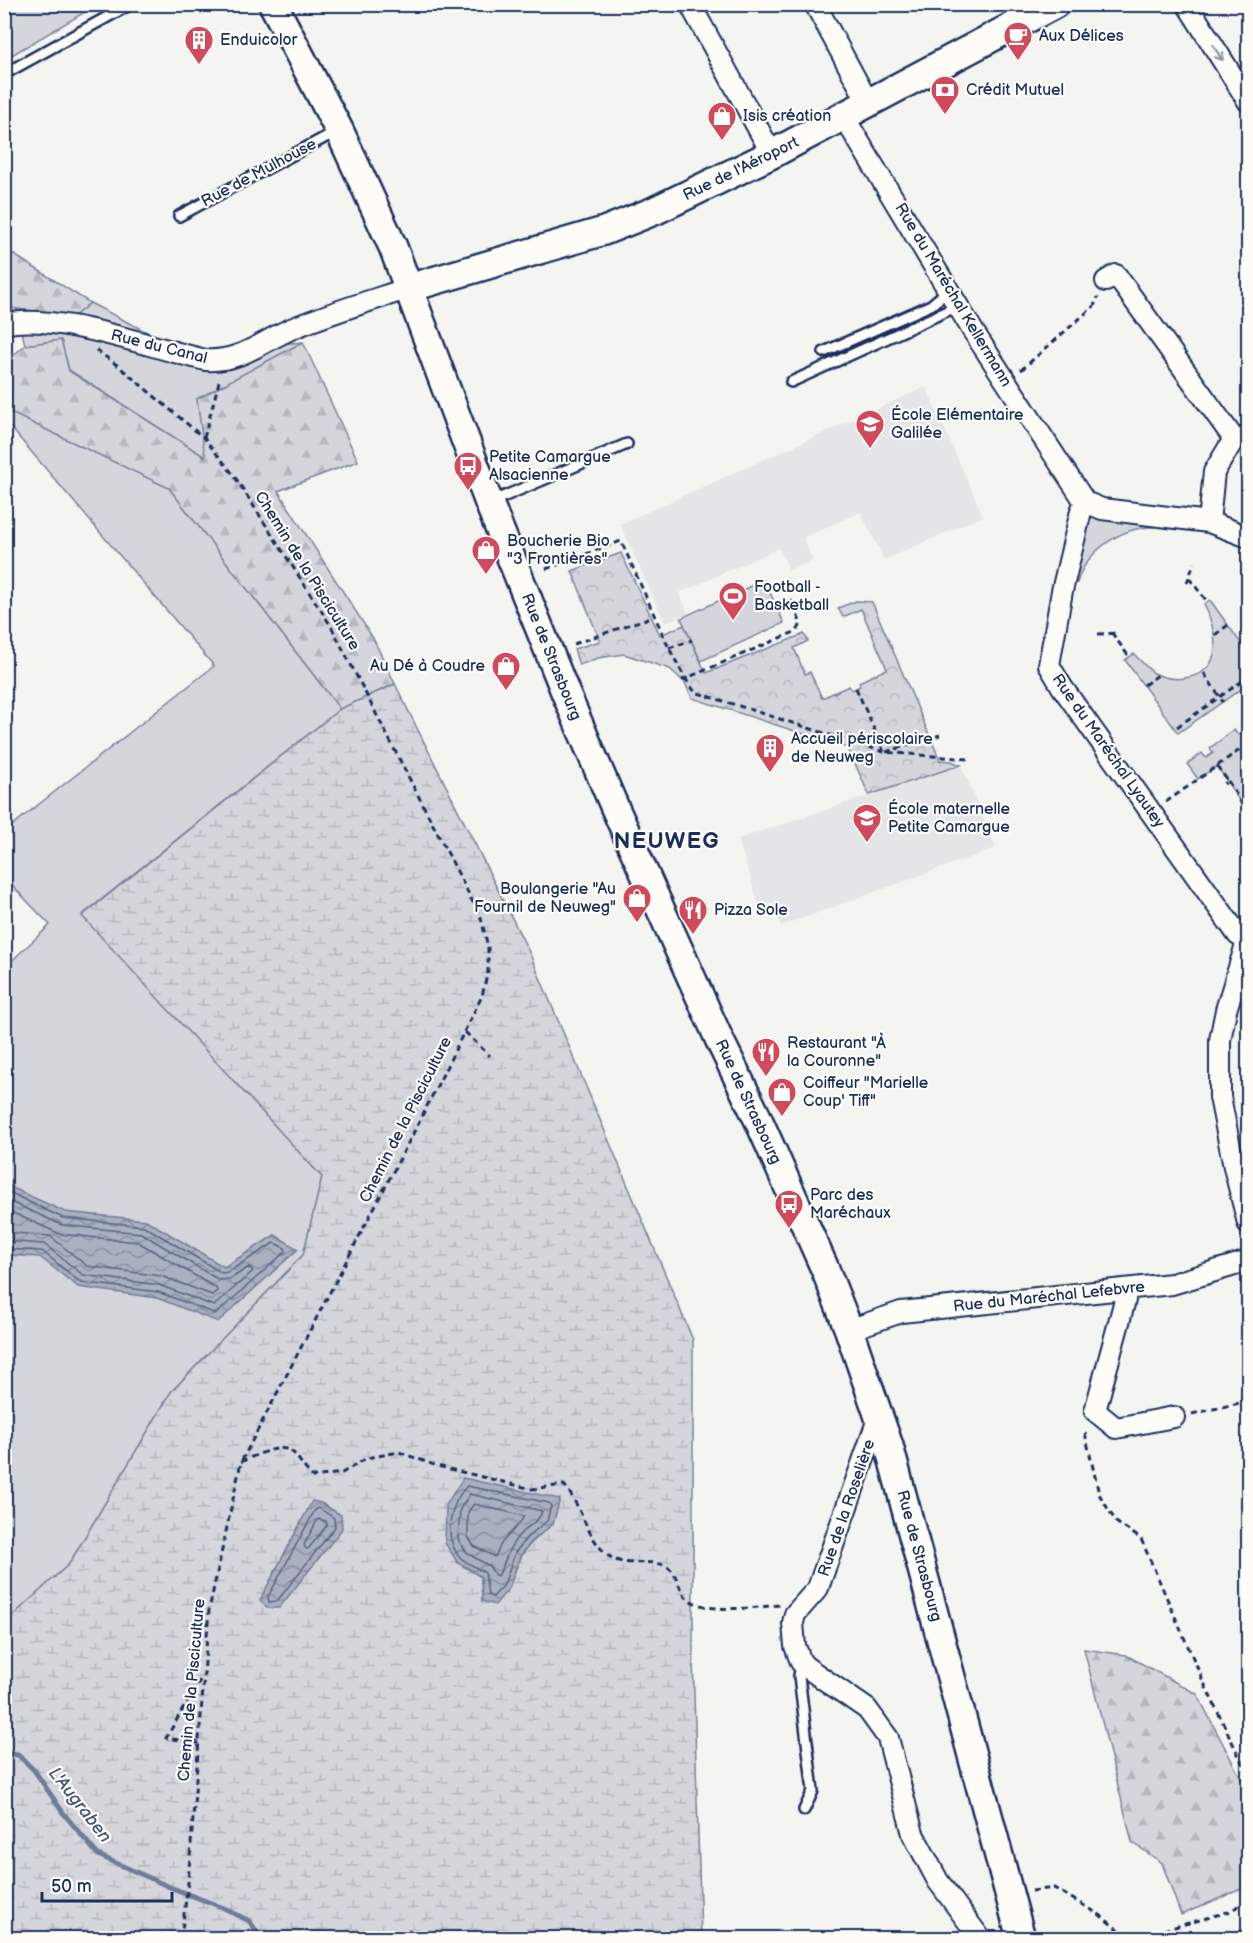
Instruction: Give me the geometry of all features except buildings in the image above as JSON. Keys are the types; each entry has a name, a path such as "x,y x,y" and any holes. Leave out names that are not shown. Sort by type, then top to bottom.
{"main road":[{"path":"273,4 339,130 389,238 409,288"},
{"name":"Rue de l'Aéroport","path":"409,288 616,226 654,211 844,117 1055,4"},
{"name":"Rue de Strasbourg","path":"409,288 489,503 566,694 615,808 825,1269 849,1330 879,1416 933,1605 1021,1938"}],"street":[{"path":"690,4 772,154"},
{"path":"815,4 869,104"},
{"path":"1187,4 1248,101"},
{"name":"Rue du Maréchal Kellermann","path":"844,117 1006,383 1085,502"},
{"path":"1106,281 1116,274 1241,434 1214,472 1209,522"},
{"name":"Rue du Canal","path":"4,324 26,322 67,326 192,357 225,360 247,352 293,328 409,288"},
{"path":"1085,502 1102,509 1209,522 1248,537"},
{"name":"Rue du Maréchal Lyautey","path":"1085,502 1062,591 1049,665 1062,687 1238,935 1248,939"},
{"path":"1248,939 1226,1010 1220,1040 1220,1096 1248,1223"},
{"name":"Rue du Maréchal Lefebvre","path":"849,1330 901,1312 1172,1284 1248,1261"},
{"path":"1125,1290 1125,1300 1095,1411 1116,1428 1179,1416"},
{"name":"Rue de la Roselière","path":"801,1662 795,1646 793,1623 795,1614 819,1588 879,1416"},
{"path":"801,1662 867,1709 888,1738 913,1834 938,1881 980,1938"}],"lane":[{"path":"4,74 131,4"},
{"name":"Rue de Mulhouse","path":"179,216 339,130"},
{"path":"824,352 931,305 954,298"},
{"path":"791,382 954,298"},
{"path":"489,503 627,444"},
{"name":"Rue de la Roselière","path":"801,1662 800,1676 813,1791 804,1810"}],"path":[{"path":"1006,383 1094,306 1106,281"},
{"path":"204,438 225,360"},
{"name":"Chemin de la Pisciculture","path":"117,365 204,438 233,474 331,626 481,918 488,946 488,971 482,996 465,1032 241,1462 209,1610 188,1883 181,1938"},
{"path":"546,569 621,541 684,679 695,692 884,752 969,759"},
{"path":"1187,583 1194,563"},
{"path":"1189,578 1206,600 1209,598"},
{"path":"684,679 797,631 801,624 791,600"},
{"path":"574,644 654,616"},
{"path":"1215,634 1228,625"},
{"path":"1112,633 1127,654 1124,657"},
{"path":"1098,634 1118,633"},
{"path":"669,648 692,640"},
{"path":"1204,673 1223,702"},
{"path":"1144,685 1158,675"},
{"path":"1177,727 1248,677"},
{"path":"856,688 884,752"},
{"path":"1151,812 1248,742 1242,732"},
{"path":"884,752 940,735"},
{"path":"1217,766 1247,817"},
{"path":"465,1032 490,1056"},
{"path":"1179,1416 1248,1401"},
{"path":"1085,1433 1100,1494 1116,1522 1141,1539 1204,1683 1248,1775"},
{"path":"241,1462 268,1451 283,1448 291,1451 313,1477 342,1473 367,1458 399,1452 437,1466 532,1489 564,1485 572,1494 599,1545 612,1558 628,1562 655,1563 668,1567 677,1578 685,1596 702,1606 759,1607 806,1602"},
{"path":"199,1743 166,1738 204,1674"},
{"path":"1010,1897 1054,1888 1100,1915 1122,1933 1139,1937 1228,1912 1248,1901"}],"shaded area":[{"name":"École Elémentaire Galilée","path":"926,387 983,516 884,560 861,512 803,538 813,560 789,570 779,548 679,593 688,613 665,623 620,524"},
{"name":"École maternelle Petite Camargue","path":"961,765 996,848 781,926 773,903 759,905 738,839"}],"green space":[{"path":"5,4 82,5 85,12 5,59"},
{"path":"5,249 90,303 73,317 5,307"},
{"path":"90,303 186,352 303,342 197,399 206,458 69,370 61,340 25,345 17,310 73,317"},
{"path":"61,340 69,371 205,457 197,399 303,342 358,461 278,491 373,638 395,684 340,709 169,488 5,410 4,364 25,345"},
{"path":"5,410 169,488 340,709 82,915 322,1177 303,1255 171,1392 69,1564 5,1621 5,967 50,925 5,878 5,831 214,666 5,421"},
{"path":"1103,516 1156,524 1155,527 1130,531 1107,543 1088,561 1077,583 1073,582 1084,528 1090,518"},
{"path":"621,553 660,635 684,625 706,673 804,634 808,641 794,648 805,674 810,672 822,698 849,686 852,690 860,686 859,682 887,669 861,609 843,617 838,608 856,601 872,602 940,760 961,765 869,795 848,748 692,698 685,683 670,669 624,654 598,658 579,665 574,649 600,641 572,571"},
{"name":"Football - Basketball","path":"764,580 784,623 701,661 681,618"},
{"path":"1210,600 1248,653 1248,684 1178,733 1125,660 1134,654 1154,673 1169,678 1181,679 1198,674 1207,668 1215,649 1215,638 1204,604"},
{"path":"395,684 530,954 693,1340 693,1657 701,1938 5,1938 4,1621 8,1620 69,1564 171,1392 303,1255 322,1177 82,916 340,709","holes":["553,1524 524,1552 509,1588 482,1600 481,1577 471,1570"]},
{"path":"1248,720 1248,814 1217,766 1198,779 1187,764 1202,753 1206,758 1213,753 1210,748 1234,730 1238,735 1245,730 1241,725"},
{"path":"1084,1649 1126,1655 1197,1694 1248,1792 1248,1886 1181,1915 1162,1863 1132,1842"}],"water":[{"path":"4,1184 65,1212 146,1220 224,1267 275,1235 298,1249 218,1322 157,1298 78,1287 40,1257 5,1255"},
{"path":"463,1478 560,1499 553,1524 531,1542 520,1556 509,1588 495,1605 482,1601 481,1577 458,1563 445,1543 446,1505"},
{"path":"312,1501 321,1503 341,1515 342,1529 279,1608 267,1608 260,1600"}],"waterway":[{"name":"L'Augraben","path":"4,1753 18,1755 34,1770 64,1814 98,1855 224,1908 249,1921 262,1938"}],"place":[{"name":"Aux Délices","path":"1018,62"},
{"name":"Enduicolor","path":"199,66"},
{"name":"Crédit Mutuel","path":"945,116"},
{"name":"Isis création","path":"722,142"},
{"name":"École Elémentaire Galilée","path":"870,450"},
{"name":"Petite Camargue Alsacienne","path":"468,492"},
{"name":"Boucherie Bio \"3 Frontières\"","path":"486,576"},
{"name":"Football - Basketball","path":"733,622"},
{"name":"Au Dé à Coudre","path":"506,692"},
{"name":"Accueil périscolaire de Neuweg","path":"770,774"},
{"name":"École maternelle Petite Camargue","path":"867,844"},
{"name":"Boulangerie \"Au Fournil de Neuweg\"","path":"637,924"},
{"name":"Pizza Sole","path":"693,936"},
{"name":"Restaurant \"À la Couronne\"","path":"766,1078"},
{"name":"Coiffeur \"Marielle Coup' Tiff\"","path":"782,1118"},
{"name":"Parc des Maréchaux","path":"789,1230"}],"district":[{"name":"NEUWEG","path":"667,841"}]}
